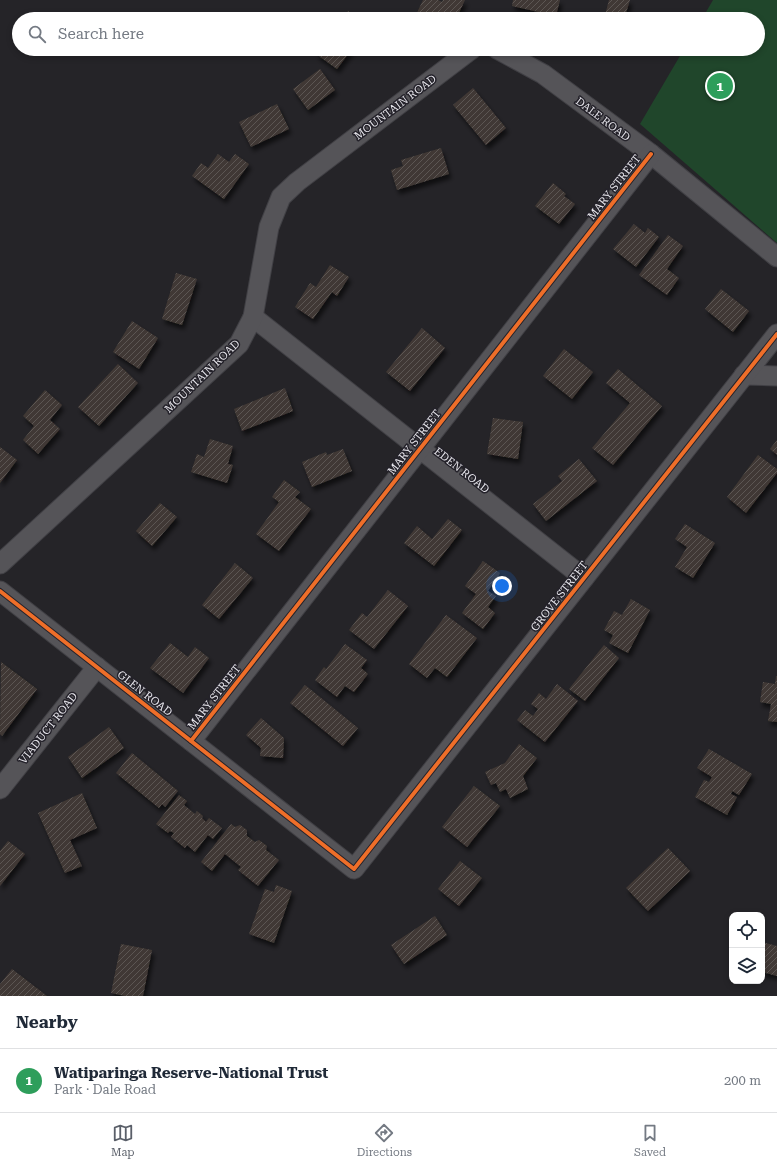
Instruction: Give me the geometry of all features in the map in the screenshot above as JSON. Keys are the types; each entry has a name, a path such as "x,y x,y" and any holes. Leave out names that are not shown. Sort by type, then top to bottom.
{"street":[{"name":"MOUNTAIN ROAD","path":"0,564 238,344 253,317 269,227 281,197 297,182 463,56"},
{"name":"DALE ROAD","path":"510,56 543,74 651,154 777,257"},
{"name":"MARY STREET","path":"192,741 651,154"},
{"name":"EDEN ROAD","path":"253,317 584,578"},
{"name":"GROVE STREET","path":"354,869 777,334"},
{"path":"744,375 777,376"},
{"name":"GLEN ROAD","path":"0,591 354,869"},
{"name":"VIADUCT ROAD","path":"0,790 97,667"}],"green space":[{"path":"713,0 777,0 777,243 640,124 680,56 765,56 765,12 706,12"}],"building":[{"path":"423,0 438,0 442,2 443,0 465,0 459,12 417,12"},
{"path":"513,0 560,0 557,12 538,12 512,6"},
{"path":"609,0 630,0 626,12 606,12"},
{"path":"319,56 347,56 337,69"},
{"path":"320,69 335,90 308,110 293,89"},
{"path":"473,88 506,128 486,145 453,105"},
{"path":"277,104 289,129 251,147 239,122"},
{"path":"441,148 449,174 397,190 391,170 403,166 401,160"},
{"path":"218,154 229,162 235,154 249,164 224,199 192,176 201,163 208,168"},
{"path":"553,183 566,194 564,196 575,204 559,224 535,206"},
{"path":"634,224 645,233 648,228 659,237 636,267 613,249"},
{"path":"668,235 683,246 667,269 679,278 667,295 639,275"},
{"path":"330,265 349,277 337,296 332,292 313,319 295,307 310,283 316,287"},
{"path":"176,273 197,279 182,325 162,319"},
{"path":"721,289 749,311 733,332 705,309"},
{"path":"132,321 158,338 139,369 113,352"},
{"path":"422,328 445,348 410,391 386,372"},
{"path":"564,349 593,372 572,399 543,376"},
{"path":"118,364 138,383 99,426 78,407"},
{"path":"618,369 662,406 613,465 592,448 630,403 606,383"},
{"path":"285,388 293,411 242,431 234,409"},
{"path":"45,390 62,405 50,420 60,429 38,454 23,440 34,426 23,416"},
{"path":"493,418 523,422 518,459 487,454"},
{"path":"210,439 233,446 228,464 233,465 227,483 191,472 197,454 204,457"},
{"path":"777,440 777,455 770,449"},
{"path":"0,447 17,460 0,483"},
{"path":"343,449 352,471 312,487 302,462 326,452 327,455"},
{"path":"758,455 777,469 777,473 746,513 727,497"},
{"path":"579,459 597,481 546,521 533,504 562,481 558,476"},
{"path":"284,480 300,492 295,497 311,509 279,551 256,534 279,502 272,497"},
{"path":"160,503 177,517 152,546 136,531"},
{"path":"448,519 462,530 434,566 404,543 417,526 432,539"},
{"path":"685,524 715,543 693,578 675,567 687,547 675,539"},
{"path":"483,561 500,573 488,591 496,596 488,607 495,613 483,629 462,613 476,594 465,586"},
{"path":"235,563 253,578 219,619 202,605"},
{"path":"388,590 408,606 374,649 349,630 362,613 367,617"},
{"path":"631,599 650,610 628,653 609,643 613,635 604,630 614,611 622,615"},
{"path":"446,615 477,638 447,677 435,668 427,678 409,664"},
{"path":"170,643 188,657 195,647 209,658 183,693 150,668"},
{"path":"345,644 367,660 361,668 368,674 354,692 345,686 337,697 315,680 324,667 326,669"},
{"path":"604,645 619,658 585,701 569,689"},
{"path":"1,662 37,689 2,736 0,734"},
{"path":"776,676 777,722 768,721 771,704 760,702 763,682 775,684"},
{"path":"557,684 578,701 545,742 517,720 525,710 533,716 538,709 531,704 539,693 546,699"},
{"path":"305,685 358,728 343,746 290,703"},
{"path":"261,718 284,738 283,758 260,756 261,748 246,735"},
{"path":"109,727 124,748 82,778 68,757"},
{"path":"519,744 537,758 523,776 528,789 510,798 506,789 500,792 496,783 491,785 485,772 505,763"},
{"path":"709,749 752,774 739,795 732,791 731,794 737,797 727,815 695,797 704,780 709,782 712,777 697,768"},
{"path":"132,753 178,791 165,807 162,804 159,808 116,773"},
{"path":"474,786 500,806 467,847 442,827"},
{"path":"82,793 97,828 70,840 82,866 65,873 38,813"},
{"path":"179,795 187,801 184,805 195,814 197,811 203,816 202,818 206,822 209,818 222,828 213,839 208,835 195,852 187,845 185,848 171,837 174,833 170,831 168,833 156,824"},
{"path":"231,824 235,827 240,825 247,830 247,836 255,842 259,840 267,846 266,850 279,860 258,886 238,870 241,867 225,854 212,871 201,862"},
{"path":"8,841 25,854 0,886 0,851"},
{"path":"668,848 690,871 648,911 626,888"},
{"path":"460,861 482,878 459,906 438,889"},
{"path":"276,885 292,891 274,943 249,934 265,889 274,892"},
{"path":"435,916 447,935 404,964 391,945"},
{"path":"765,943 777,946 777,976 765,973"},
{"path":"121,944 152,950 143,996 125,996 111,993"},
{"path":"12,969 47,996 0,996 0,984"}],"cycle path":[{"path":"191,741 651,154"},
{"path":"0,591 354,869 777,334"}],"place":[{"name":"Watiparinga Reserve-National Trust","path":"720,86"}]}
